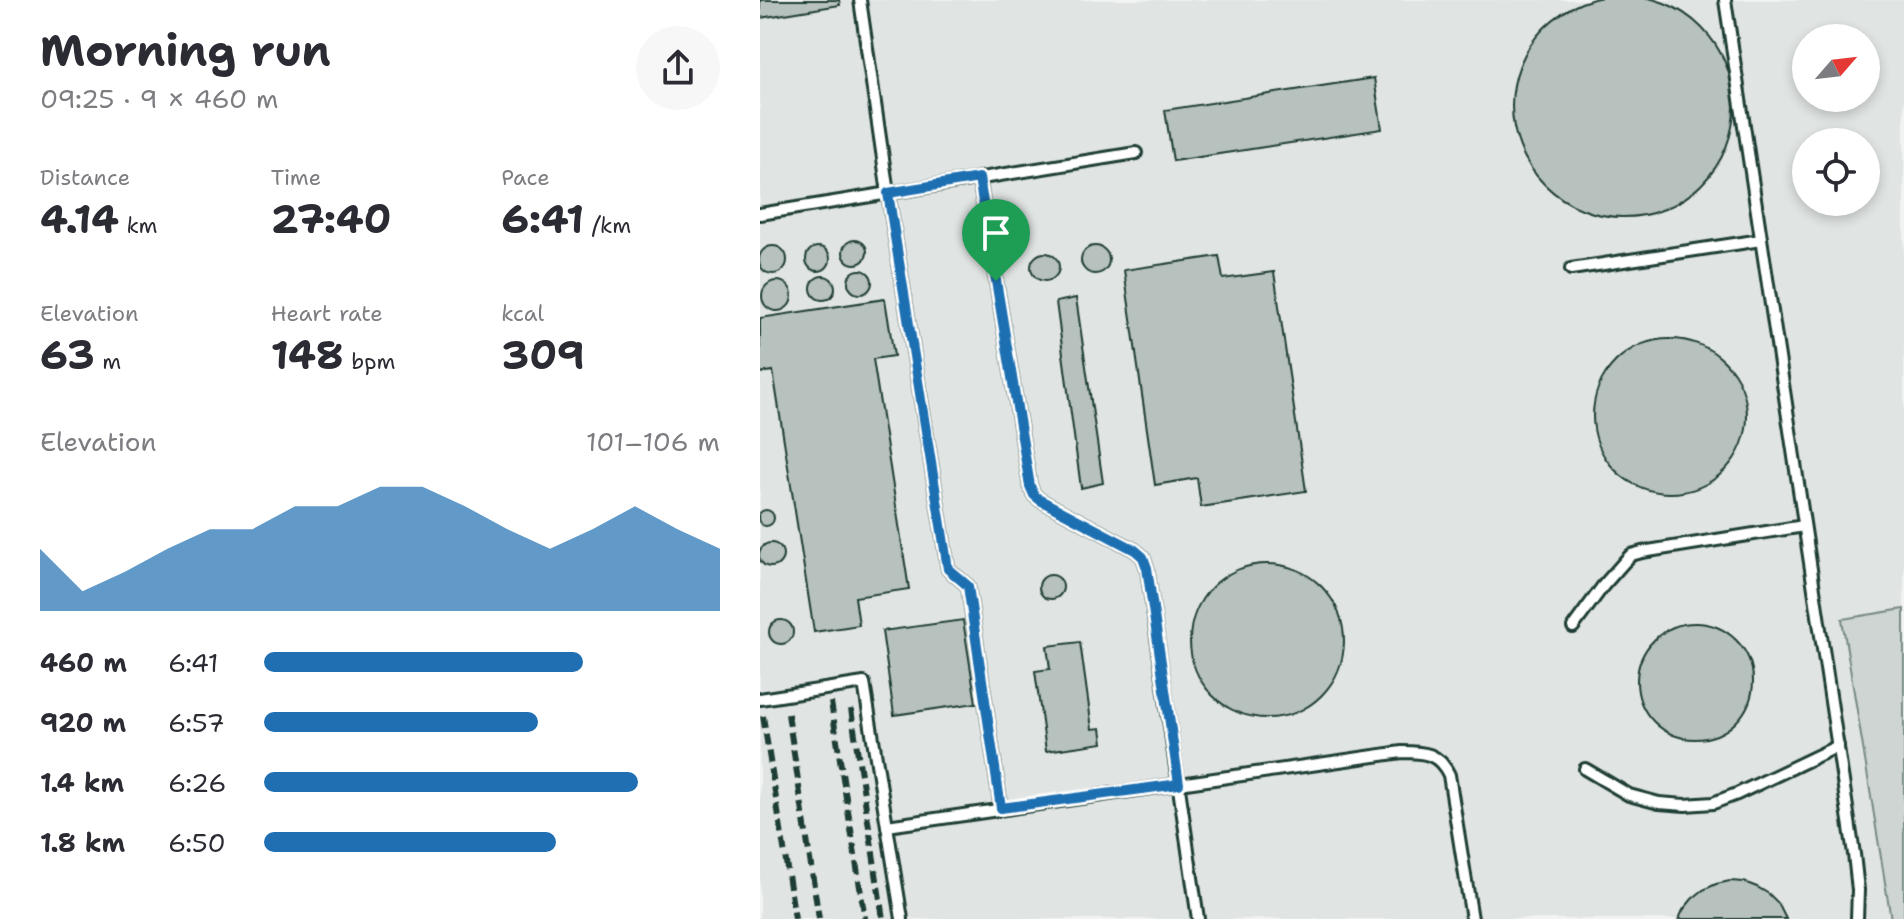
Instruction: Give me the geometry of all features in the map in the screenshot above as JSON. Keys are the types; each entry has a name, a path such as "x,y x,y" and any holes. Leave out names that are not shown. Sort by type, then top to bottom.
{"lane":[{"path":"860,0 948,569 968,586 1001,808"},
{"path":"1725,0 1854,854 1857,919"},
{"path":"760,214 1136,153"},
{"path":"979,178 1030,486 1040,500 1135,550 1143,557 1147,568 1198,919"},
{"path":"1571,269 1761,240"},
{"path":"1573,627 1631,555 1804,526"},
{"path":"760,699 864,683 902,919"},
{"path":"1585,769 1629,795 1659,803 1713,803 1838,746"},
{"path":"887,826 1402,752 1427,754 1437,758 1449,775 1472,919"}],"shaded area":[{"path":"760,0 1904,0 1904,609 1842,620 1891,919 760,919"},
{"path":"1904,609 1904,919 1891,919 1842,619"}],"building":[{"path":"1594,-1 1652,-1 1685,13 1716,44 1732,84 1732,128 1716,168 1685,199 1645,215 1601,215 1561,199 1530,168 1514,128 1514,84 1530,44 1561,13"},
{"path":"760,0 839,0 840,5 760,18"},
{"path":"1374,78 1382,129 1173,161 1165,110"},
{"path":"855,240 864,243 867,252 864,261 855,264 846,261 843,252 846,243"},
{"path":"1095,246 1105,250 1109,260 1105,270 1095,274 1085,270 1081,260 1085,250"},
{"path":"767,247 779,247 786,254 786,266 779,273 767,273 760,266 760,254"},
{"path":"818,247 827,250 830,259 827,268 818,271 809,268 806,259 809,250"},
{"path":"1045,253 1055,257 1059,267 1055,277 1045,281 1035,277 1031,267 1035,257"},
{"path":"1219,256 1223,279 1274,272 1306,491 1201,507 1197,478 1155,485 1124,270"},
{"path":"860,270 869,273 872,282 869,291 860,294 851,291 848,282 851,273"},
{"path":"823,276 832,279 835,288 832,297 823,300 814,297 811,288 814,279"},
{"path":"777,281 783,282 791,290 791,302 783,310 777,311 771,310 763,302 762,296 763,290 771,282"},
{"path":"1076,298 1103,483 1081,488 1056,302"},
{"path":"885,299 894,356 873,359 909,589 855,597 859,625 814,632 773,371 760,373 760,318"},
{"path":"1670,339 1699,345 1724,362 1741,387 1747,416 1741,445 1724,470 1699,487 1670,493 1641,487 1616,470 1599,445 1593,416 1599,387 1616,362 1641,345"},
{"path":"766,510 774,518 771,523 766,526 761,523 761,513"},
{"path":"776,544 782,550 780,564 771,567 762,564 762,546"},
{"path":"1267,564 1296,570 1321,587 1338,612 1344,641 1338,670 1321,695 1296,712 1267,718 1238,712 1213,695 1196,670 1190,641 1196,612 1213,587 1238,570"},
{"path":"1051,575 1060,578 1063,587 1060,596 1051,599 1042,596 1039,587 1042,578"},
{"path":"781,620 790,623 793,632 790,641 781,644 772,641 769,632 772,623"},
{"path":"963,620 976,703 894,715 882,631"},
{"path":"1695,623 1717,627 1736,640 1749,659 1753,681 1749,703 1736,722 1717,735 1695,739 1673,735 1654,722 1641,703 1637,681 1641,659 1654,640 1673,627"},
{"path":"1080,642 1092,729 1101,728 1103,743 1046,751 1035,671 1050,669 1047,646"},
{"path":"1730,881 1744,882 1769,894 1786,919 1679,919 1692,899 1703,890"}],"railway":[{"path":"831,702 865,919"},
{"path":"851,709 883,919"},
{"path":"788,714 819,919"},
{"path":"763,716 795,919"}],"route":[{"path":"979,178 996,281 1034,495 1143,557 1179,784 1001,808 968,586 948,569 888,193 979,178"}]}
